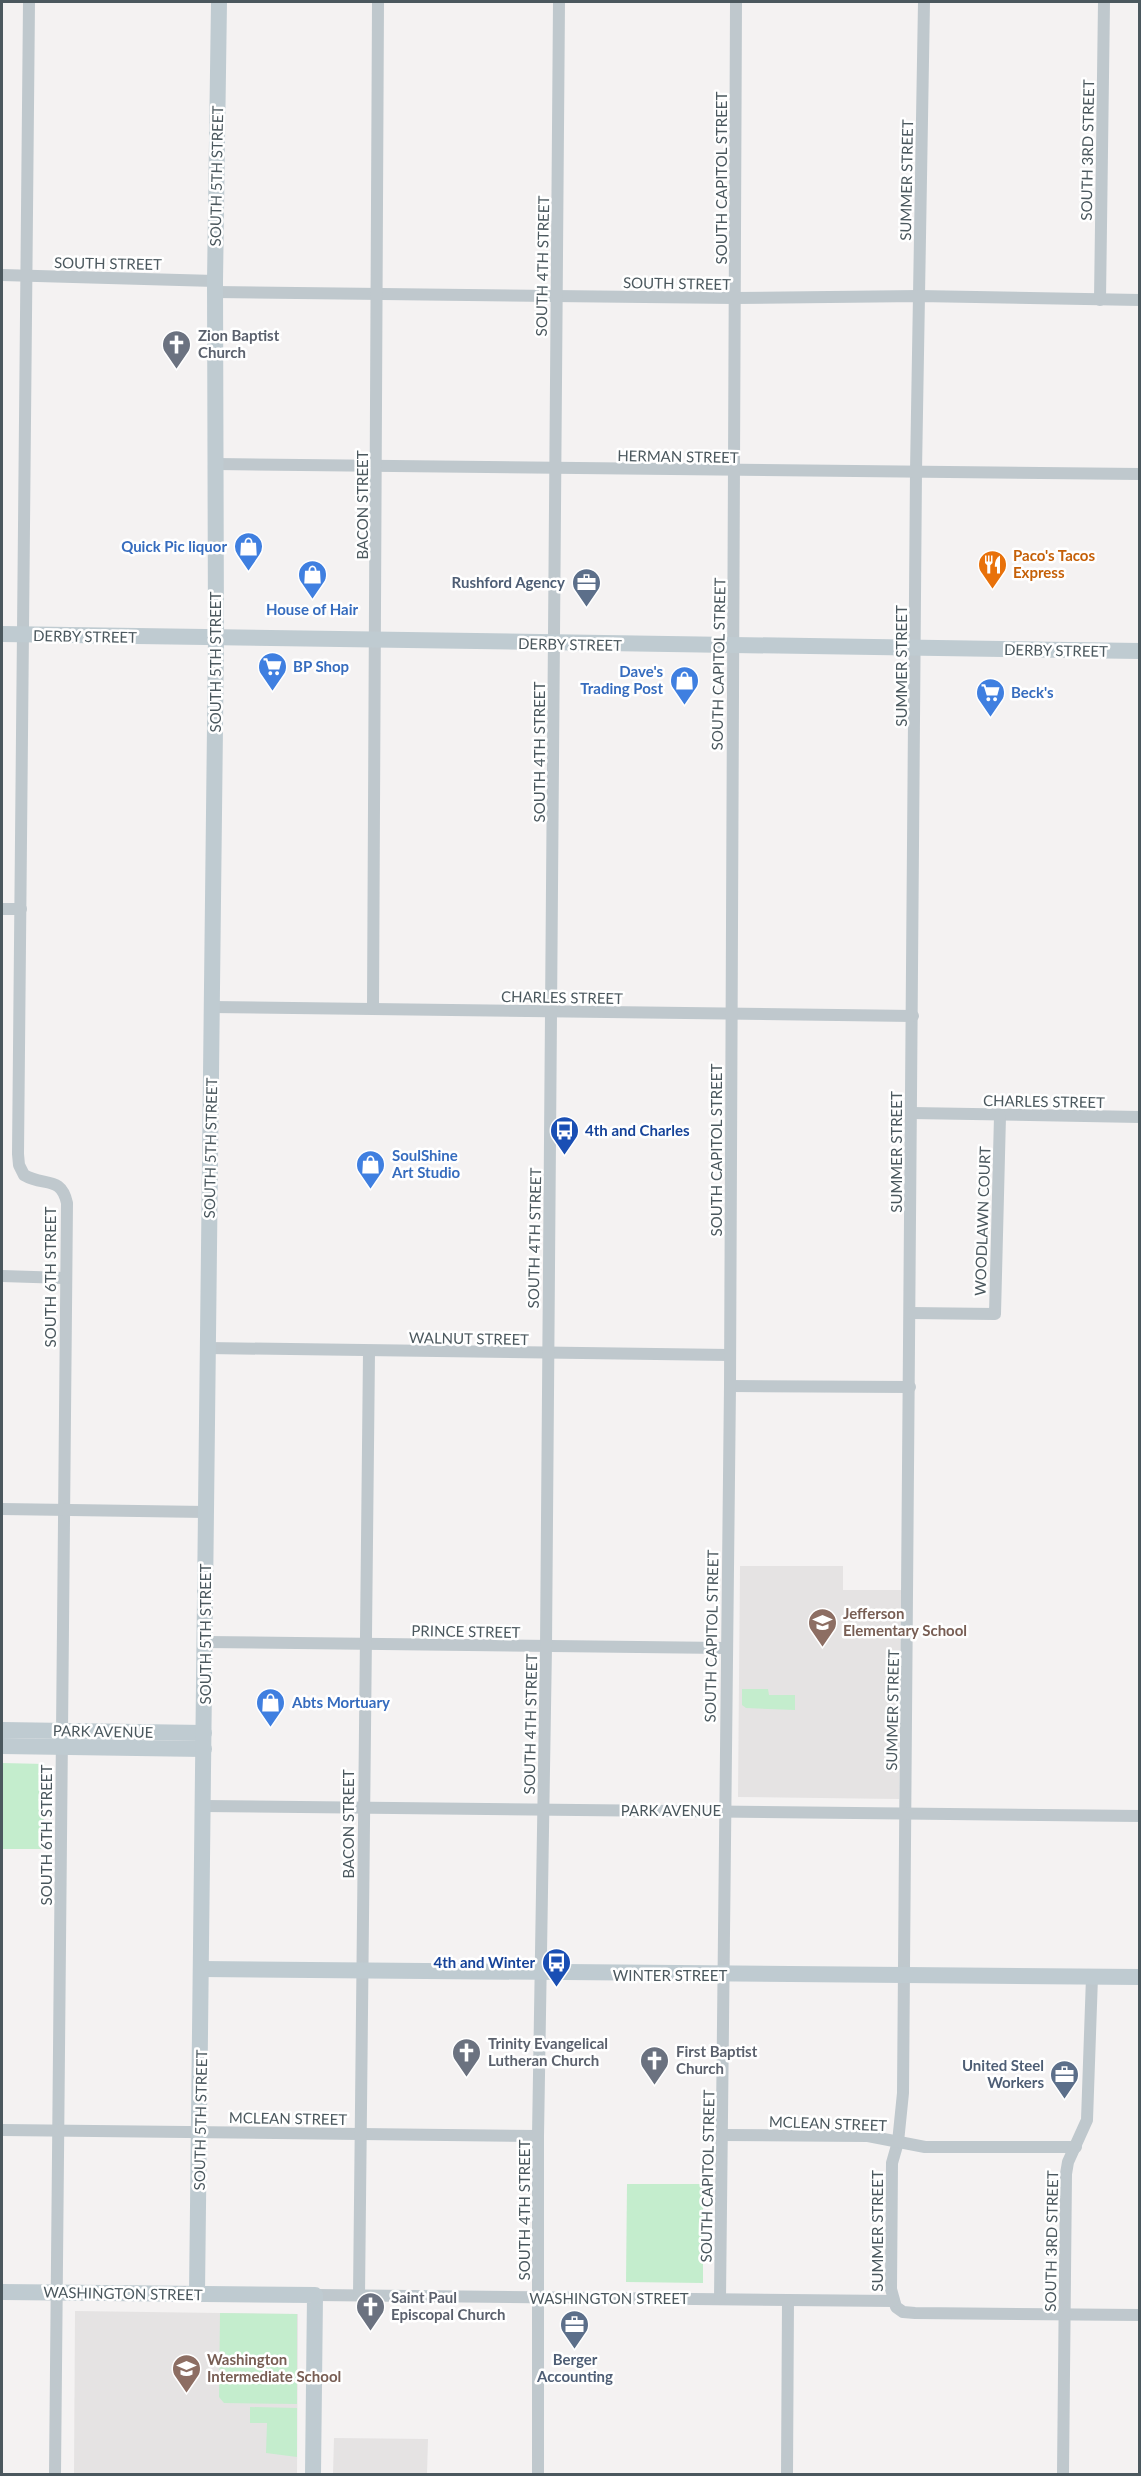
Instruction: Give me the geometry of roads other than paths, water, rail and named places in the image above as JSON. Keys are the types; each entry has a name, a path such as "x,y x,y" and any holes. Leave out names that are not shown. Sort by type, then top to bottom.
{"street":[{"name":"SOUTH 6TH STREET","path":"29,2 19,1165 28,1177 55,1184 64,1193 67,1203 55,2475"},
{"name":"SOUTH 5TH STREET","path":"197,2294 216,639 215,286 219,2"},
{"name":"BACON STREET","path":"373,1009 378,2"},
{"name":"SOUTH 4TH STREET","path":"538,2475 538,2136 546,1647 559,2"},
{"name":"SOUTH CAPITOL STREET","path":"720,2299 730,1386 736,2"},
{"name":"SUMMER STREET","path":"893,2301 892,2163 898,2142 903,2093 905,1976 916,471 924,2"},
{"name":"SOUTH 3RD STREET","path":"1100,300 1104,2"},
{"name":"SOUTH STREET","path":"2,275 377,294 735,298 919,296 1140,300"},
{"name":"HERMAN STREET","path":"216,464 554,470 1140,474"},
{"name":"DERBY STREET","path":"2,634 376,642 1140,651"},
{"path":"2,909 21,909"},
{"name":"CHARLES STREET","path":"211,1008 913,1016"},
{"name":"CHARLES STREET","path":"911,1113 1140,1117"},
{"name":"WOODLAWN COURT","path":"910,1313 995,1314 1000,1116"},
{"path":"2,1276 65,1278"},
{"name":"WALNUT STREET","path":"208,1348 369,1352 730,1355"},
{"name":"BACON STREET","path":"359,2296 369,1352"},
{"path":"730,1386 910,1388"},
{"path":"2,1509 206,1512"},
{"name":"PRINCE STREET","path":"205,1642 726,1648"},
{"name":"PARK AVENUE","path":"2,1730 62,1739"},
{"name":"PARK AVENUE","path":"2,1746 62,1739 204,1741"},
{"name":"PARK AVENUE","path":"203,1806 1140,1815"},
{"name":"WINTER STREET","path":"201,1970 1140,1977"},
{"name":"SOUTH 3RD STREET","path":"1063,2475 1066,2174 1068,2162 1076,2147 1088,2112 1092,1977"},
{"name":"MCLEAN STREET","path":"2,2130 538,2136"},
{"name":"MCLEAN STREET","path":"722,2134 868,2136 925,2147 1076,2147"},
{"name":"WASHINGTON STREET","path":"2,2292 893,2301 903,2312 915,2313 1140,2315"},
{"path":"313,2475 315,2295"},
{"path":"787,2475 788,2300"}],"place":[{"name":"Zion Baptist Church","path":"177,370"},
{"name":"Quick Pic liquor","path":"248,572"},
{"name":"Paco's Tacos Express","path":"992,590"},
{"name":"House of Hair","path":"312,600"},
{"name":"Rushford Agency","path":"586,608"},
{"name":"BP Shop","path":"272,692"},
{"name":"Dave's Trading Post","path":"684,706"},
{"name":"Beck's","path":"990,718"},
{"name":"4th and Charles","path":"564,1156"},
{"name":"SoulShine Art Studio","path":"371,1190"},
{"name":"Jefferson Elementary School","path":"822,1648"},
{"name":"Abts Mortuary","path":"271,1728"},
{"name":"4th and Winter","path":"556,1988"},
{"name":"Trinity Evangelical Lutheran Church","path":"467,2078"},
{"name":"First Baptist Church","path":"655,2086"},
{"name":"United Steel Workers","path":"1065,2100"},
{"name":"Saint Paul Episcopal Church","path":"370,2332"},
{"name":"Berger Accounting","path":"575,2350"},
{"name":"Washington Intermediate School","path":"186,2394"}]}
